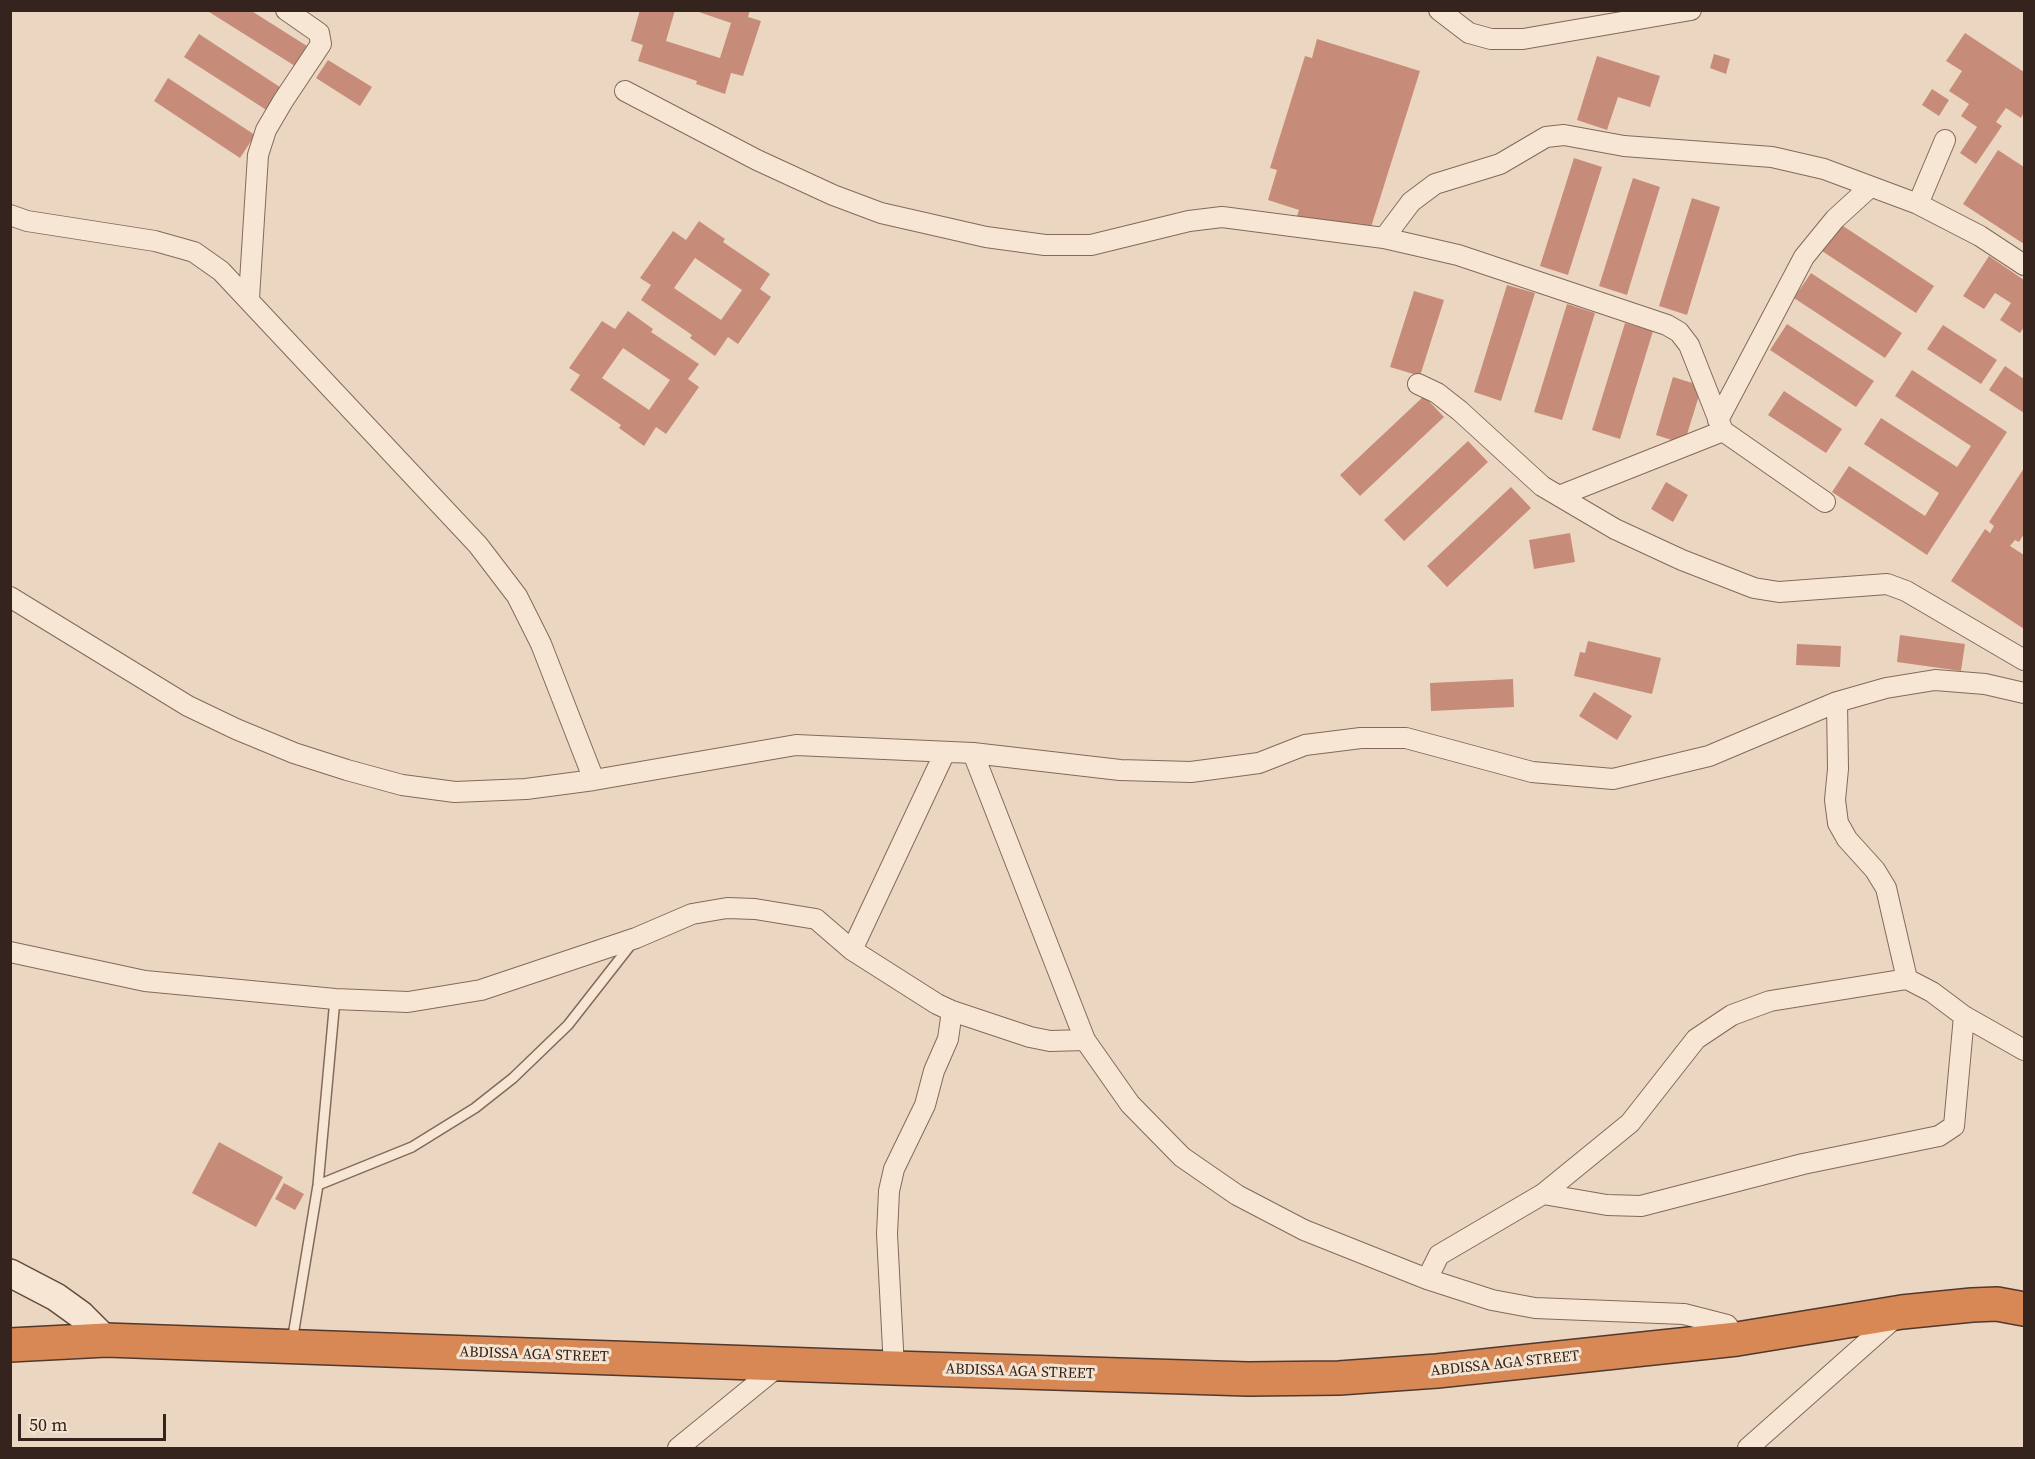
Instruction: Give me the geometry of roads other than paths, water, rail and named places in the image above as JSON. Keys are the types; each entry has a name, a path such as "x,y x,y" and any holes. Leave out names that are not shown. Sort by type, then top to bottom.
{"highway":[{"name":"ABDISSA AGA STREET","path":"10,1345 106,1340 1248,1379 1339,1378 1437,1371 1737,1339 1902,1312 1989,1304 2025,1309"}],"street":[{"path":"249,298 258,155 266,130 283,100 321,44 319,33 286,10"},
{"path":"1439,10 1469,33 1491,39 1523,39 1691,10"},
{"path":"625,91 757,160 833,195 881,213 986,237 1045,245 1090,245 1189,221 1222,218 1384,238 1458,255 1667,325 1679,332 1689,345 1721,425 1825,502"},
{"path":"1384,238 1411,202 1434,184 1500,164 1546,137 1564,135 1624,146 1772,157 1824,170 1918,204 1980,236 2025,265"},
{"path":"1918,204 1945,140"},
{"path":"1558,496 1721,425 1804,257 1835,219 1870,187"},
{"path":"10,215 27,221 155,241 194,252 221,271 249,298 478,545 517,596 541,644 594,780"},
{"path":"1418,384 1437,393 1460,411 1526,473 1558,496 1615,529 1672,556 1754,588 1779,592 1887,584 1906,591 2025,660"},
{"path":"10,597 188,706 294,753 402,785 455,792 526,789 594,780 796,745 973,753 1120,770 1191,772 1259,763 1305,745 1361,738 1406,738 1532,772 1613,779 1709,756 1837,702 1886,688 1935,680 1985,684 2025,693"},
{"path":"1837,702 1838,769 1835,800 1838,823 1846,840 1875,870 1886,888 1907,979"},
{"path":"852,950 945,752"},
{"path":"973,753 1085,1040 1112,1080 1146,1123 1165,1142 1237,1195 1304,1230 1427,1279 1492,1300 1535,1308 1684,1314 1727,1326 1737,1339"},
{"path":"10,952 145,981 335,999 408,1002 457,996 636,938 692,914 727,908 755,909 816,919 852,950 937,1004 952,1011 1030,1037 1050,1041 1085,1040"},
{"path":"1427,1279 1432,1264 1444,1251 1544,1194 1630,1123 1696,1039 1732,1015 1770,1001 1907,979 1932,992 1964,1016 2025,1050"},
{"path":"894,1368 887,1234 889,1191 894,1169 926,1105 934,1071 948,1039 952,1011"},
{"path":"1544,1194 1607,1205 1641,1206 1803,1164 1939,1136 1954,1126 1964,1016"},
{"path":"10,1273 56,1297 81,1315 106,1340"},
{"path":"1748,1449 1902,1312"},
{"path":"678,1449 781,1364"}],"lane":[{"path":"318,1185 412,1147 475,1108 513,1078 568,1025 636,938"},
{"path":"292,1347 318,1185 335,999"}]}
